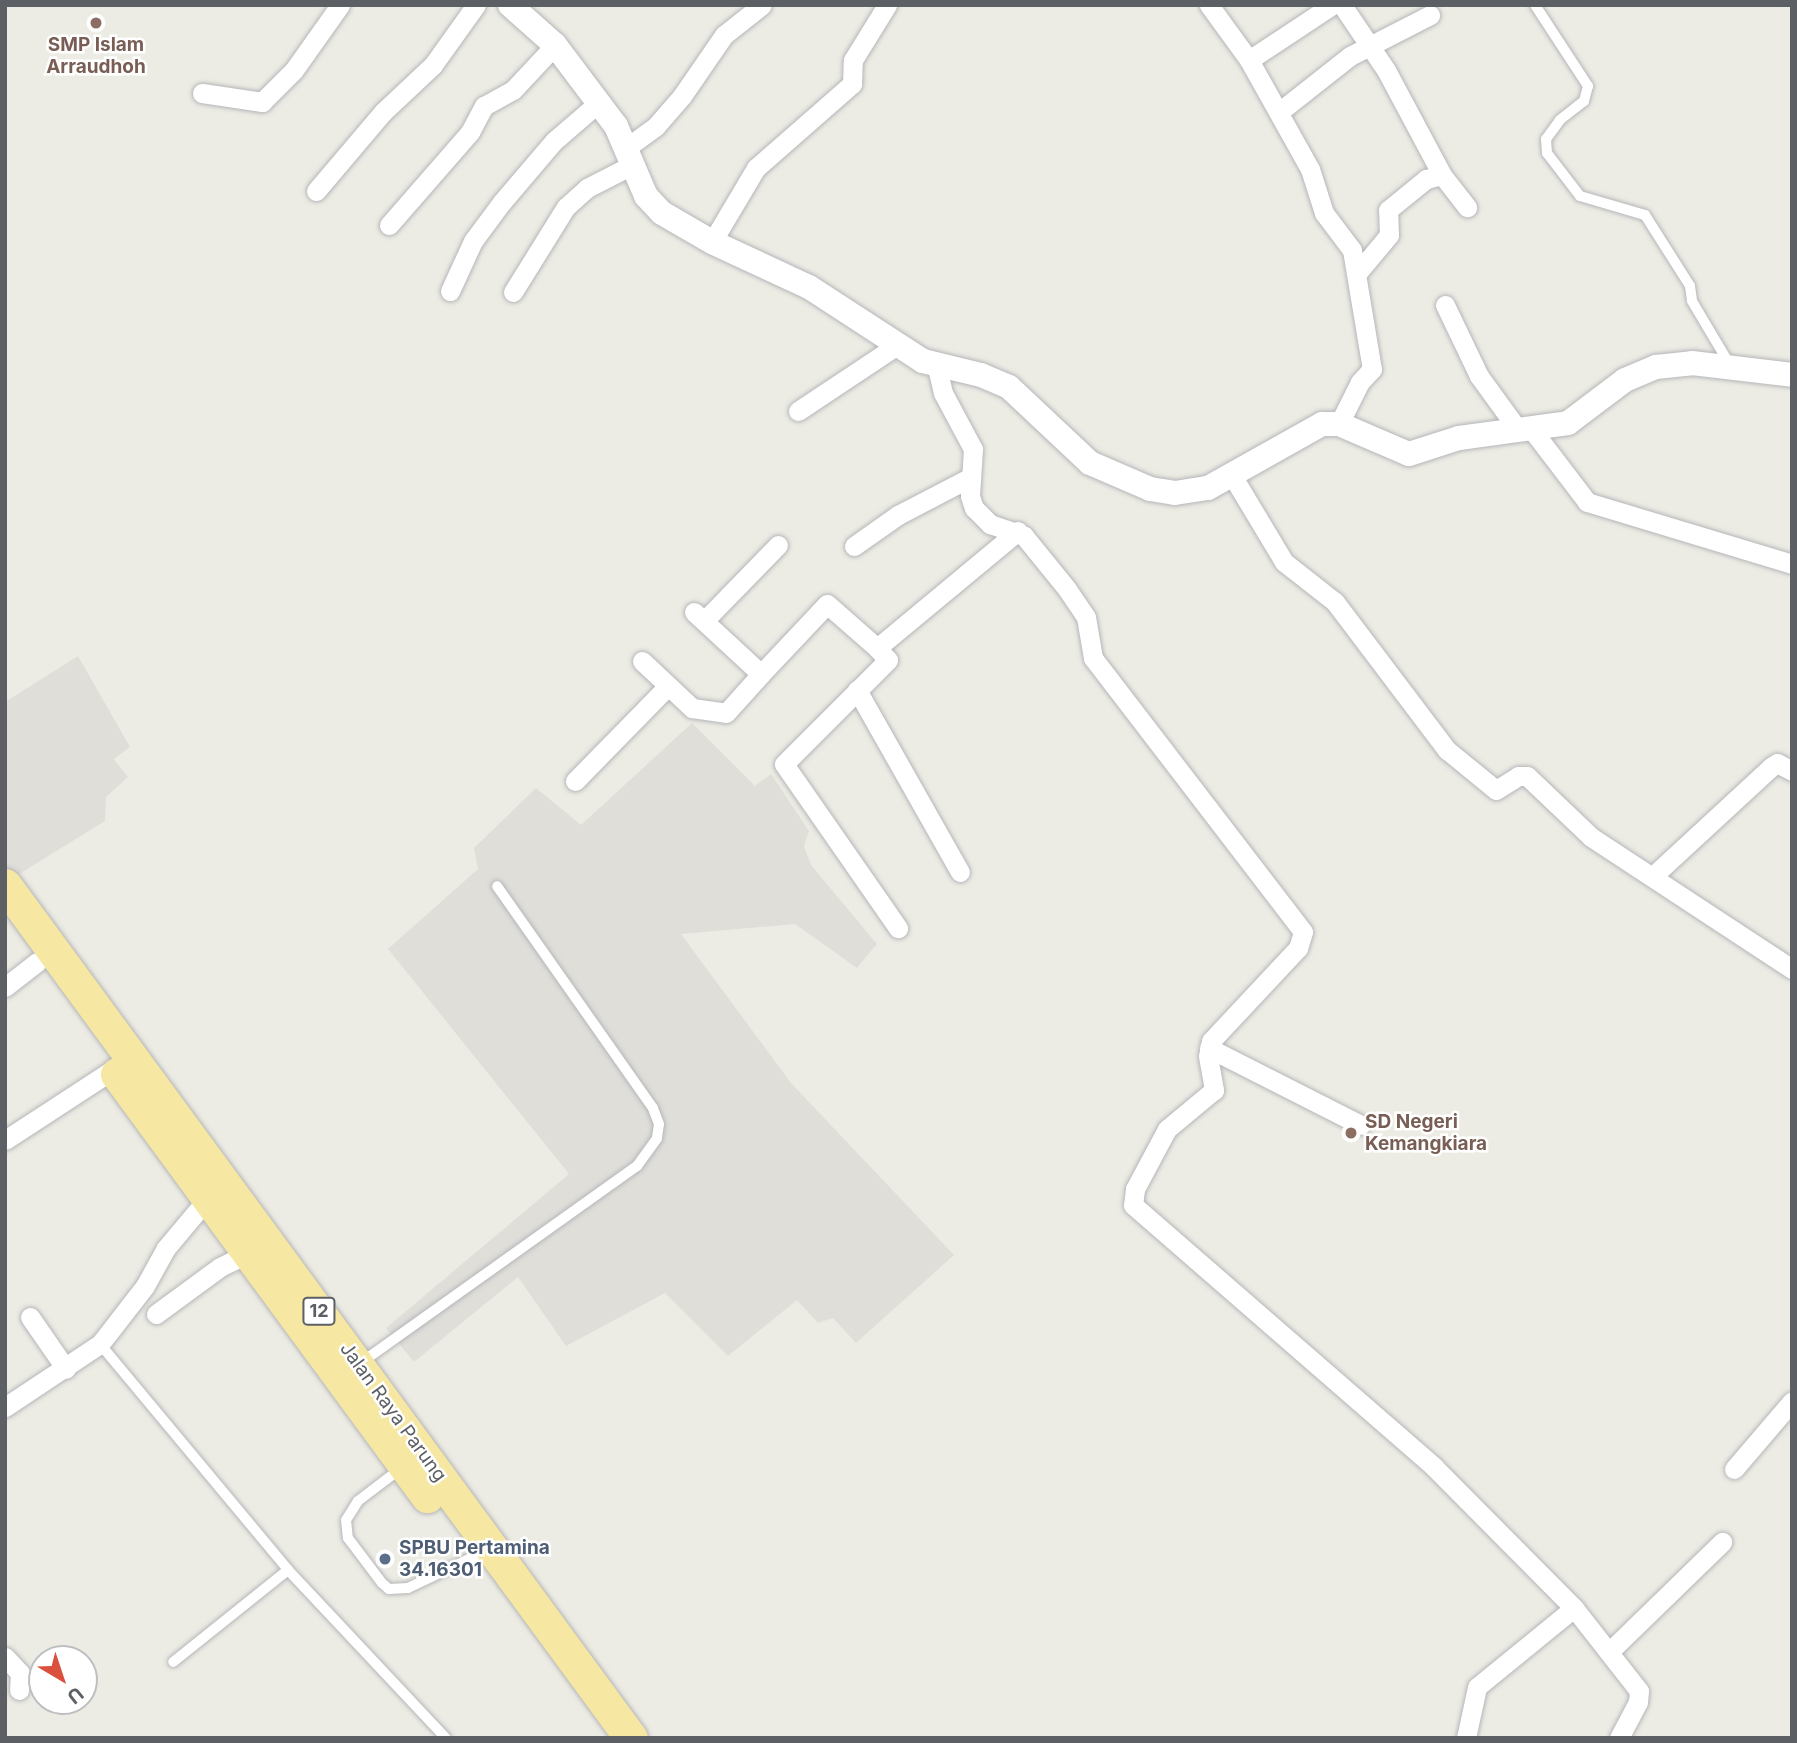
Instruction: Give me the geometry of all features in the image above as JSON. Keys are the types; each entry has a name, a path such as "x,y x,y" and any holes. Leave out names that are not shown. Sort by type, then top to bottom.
{"highway":[{"name":"Jalan Raya Parung","path":"5,885 214,1190 247,1254 404,1466 484,1553 631,1738"},
{"name":"Jalan Raya Parung","path":"5,921 114,1069 359,1364 611,1738"}],"street":[{"path":"202,93 262,102 294,70 340,5"},
{"path":"316,191 383,112 428,71 476,5"},
{"path":"510,5 555,46 598,103 657,208 712,242 808,287 896,346 937,367 981,375 1009,387 1090,463 1150,489 1194,492 1233,477 1315,426 1339,424 1409,454 1459,438 1526,431 1573,420 1625,380 1656,367 1692,363 1792,375"},
{"path":"513,292 565,207 629,156 673,106 724,35 762,5"},
{"path":"712,242 756,168 852,84 853,60 887,5"},
{"path":"1209,5 1249,60 1279,112 1310,169 1324,213 1352,250 1359,271 1372,369 1360,382 1339,424"},
{"path":"1249,60 1332,5"},
{"path":"1342,5 1443,175 1467,207"},
{"path":"1279,112 1368,45 1430,15"},
{"path":"390,225 470,132 484,106 513,90 555,46"},
{"path":"450,291 473,242 502,202 554,141 598,103"},
{"path":"1359,271 1389,235 1388,210 1426,179 1443,175"},
{"path":"1445,304 1479,376 1587,502 1792,564"},
{"path":"799,411 896,346"},
{"path":"937,367 943,393 972,449 971,501 979,515 990,524 1017,531 1086,617 1089,650 1098,666 1303,932 1298,948 1237,1009 1209,1048 1214,1090 1167,1129 1135,1188 1133,1205 1443,1474 1574,1608 1639,1696 1619,1738"},
{"path":"854,547 898,515 971,477"},
{"path":"1233,477 1283,562 1335,602 1447,750 1496,790 1518,776 1527,776 1591,837 1792,969"},
{"path":"877,648 1017,531"},
{"path":"761,674 699,616 778,544"},
{"path":"642,661 692,708 726,713 827,604 877,648 888,660 784,764 898,928"},
{"path":"575,781 667,687"},
{"path":"857,691 960,872"},
{"path":"1653,876 1771,767 1777,763 1792,771"},
{"path":"5,987 37,962"},
{"path":"1209,1048 1361,1125"},
{"path":"5,1140 114,1069"},
{"path":"5,1407 100,1344 145,1286 166,1248 214,1190"},
{"path":"156,1314 220,1267 247,1254"},
{"path":"30,1317 66,1368"},
{"path":"1734,1469 1792,1401"},
{"path":"1609,1652 1722,1542"},
{"path":"1466,1738 1477,1686 1574,1608"},
{"path":"5,1657 20,1673 19,1690"}],"lane":[{"path":"1535,5 1588,86 1584,101 1560,120 1546,139 1547,153 1580,196 1645,215 1690,286 1692,301 1732,369"},
{"path":"359,1364 637,1166 657,1138 659,1124 653,1108 497,887"},
{"path":"100,1344 288,1570 446,1738"},
{"path":"404,1466 358,1501 346,1520 348,1538 382,1583 389,1589 408,1588 484,1553"},
{"path":"173,1662 288,1570"}],"shaded area":[{"path":"78,656 130,747 114,759 128,777 106,797 105,821 11,879 5,871 5,702"},
{"path":"692,723 755,786 771,774 809,831 804,846 811,865 877,944 857,968 795,924 681,934 791,1083 954,1255 856,1343 833,1318 818,1323 797,1300 728,1356 665,1293 566,1346 518,1277 414,1362 386,1328 569,1174 388,949 478,869 474,848 536,788 581,825"}],"place":[{"name":"SMP Islam Arraudhoh","path":"96,23"},
{"name":"SD Negeri Kemangkiara","path":"1351,1133"},
{"name":"SPBU Pertamina 34.16301","path":"385,1559"}]}
